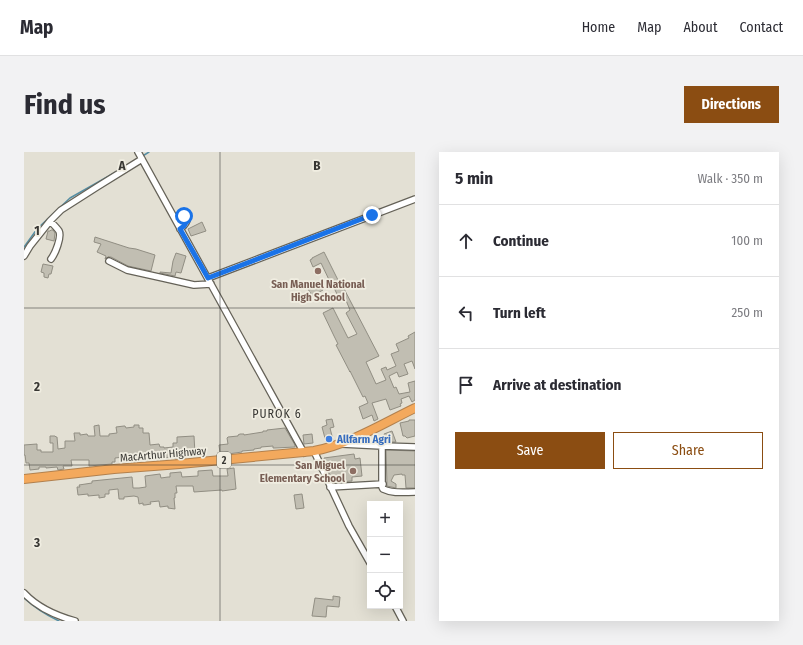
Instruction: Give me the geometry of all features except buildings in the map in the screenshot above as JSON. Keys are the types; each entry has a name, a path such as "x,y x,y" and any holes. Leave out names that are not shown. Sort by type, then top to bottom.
{"highway":[{"name":"MacArthur Highway","path":"24,479 114,469 304,453 342,444 415,408"}],"street":[{"path":"24,256 50,221 61,210 140,156 304,453"},
{"path":"208,278 415,199"},
{"path":"174,217 187,217 188,219 186,223 180,229"},
{"path":"50,221 60,234 58,246 51,259"},
{"path":"109,261 127,270 162,278 194,285 211,284"},
{"path":"342,444 415,447"},
{"path":"382,446 383,488 385,490 396,492 415,492"},
{"path":"314,451 349,526 367,558"},
{"path":"330,487 383,484"},
{"path":"24,593 44,608 62,617 75,621"},
{"path":"396,609 403,621"}],"waterway":[{"path":"141,157 149,152"},
{"path":"24,247 37,229 70,198 116,172"},
{"path":"24,598 40,611 59,621"}],"place":[{"name":"San Manuel National High School","path":"318,271"},
{"name":"Allfarm Agri","path":"329,439"},
{"name":"San Miguel Elementary School","path":"353,471"}],"district":[{"name":"PUROK 6","path":"277,414"}],"route":[{"path":"184,216 188,219 184,226 180,229 208,278 372,215"}]}
